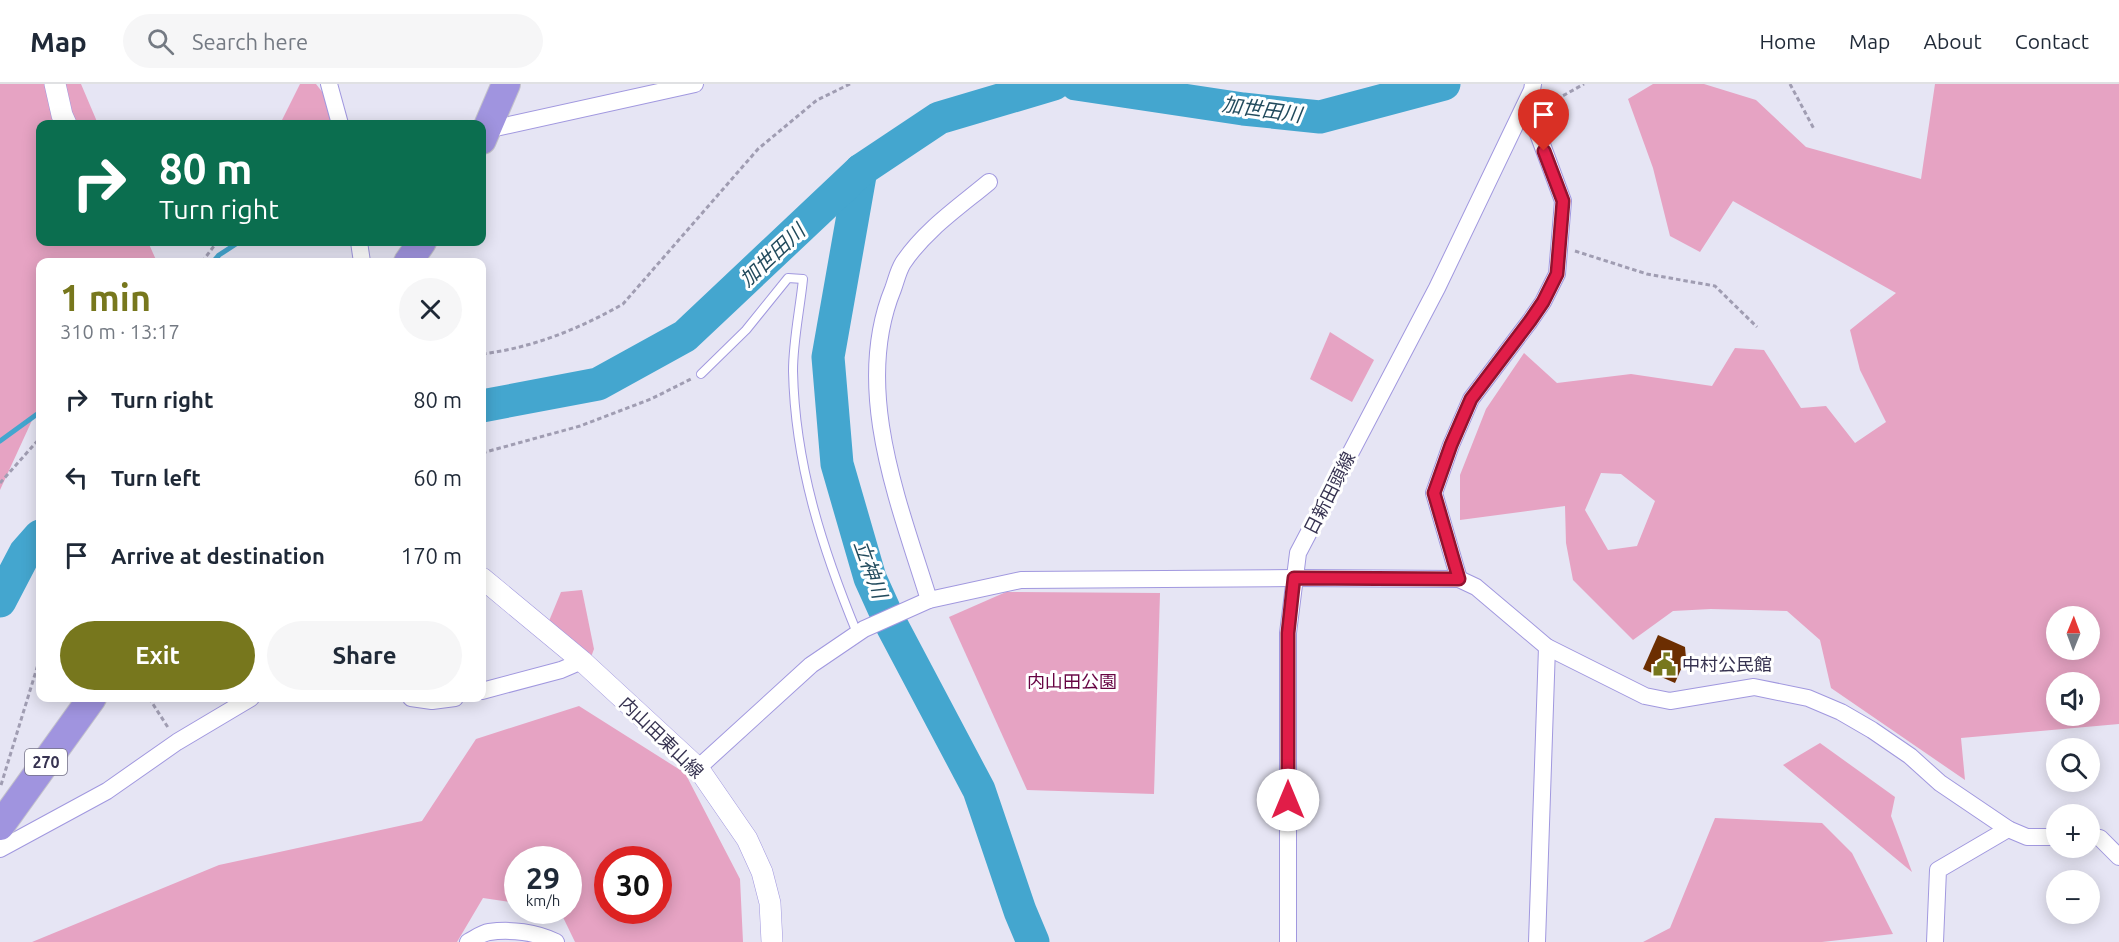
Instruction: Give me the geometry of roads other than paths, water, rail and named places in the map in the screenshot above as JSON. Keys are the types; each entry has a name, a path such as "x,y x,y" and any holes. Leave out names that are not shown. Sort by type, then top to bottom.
{"highway":[{"path":"486,127 506,84"},
{"name":"270","path":"0,825 89,702"}],"street":[{"path":"55,84 64,120"},
{"path":"329,84 339,120"},
{"path":"486,132 695,84"},
{"path":"1459,579 1434,493 1471,399 1543,302 1557,274 1563,201 1544,151 1533,113 1532,87"},
{"name":"日新田頭線","path":"1288,942 1288,633 1298,554 1437,288 1532,87"},
{"path":"921,603 886,453 878,400 878,358 884,309 903,264 932,228 989,182"},
{"path":"698,768 811,665 861,631 921,603 1021,580 1459,579 1476,587 1547,647 1645,696 1670,701 1754,687 1808,698 1841,712 1872,730 1910,756 1940,783 2008,829 2027,837 2046,837"},
{"name":"内山田東山線","path":"486,581 582,661 698,768 747,839 762,872 770,903 772,942"},
{"path":"1537,942 1547,647"},
{"path":"486,690 561,670 582,661"},
{"path":"0,849 106,791 177,742 244,702"},
{"path":"1935,942 1938,870 2008,829"},
{"path":"2100,838 2119,857"},
{"path":"468,942 488,932 522,932 543,935 556,942"}],"lane":[{"path":"701,374 746,330 788,278 803,279 793,368 795,417 810,496 831,568 861,631"}],"waterway":[{"name":"加世田川","path":"486,405 598,384 685,336 861,170 939,118 1054,84"},
{"name":"加世田川","path":"1076,84 1243,109 1320,117 1444,84"},
{"name":"立神川","path":"861,170 828,357 837,464 870,578 889,620 979,790 1020,911 1033,942"},
{"path":"216,258 233,246"},
{"path":"0,441 36,415"},
{"name":"加世田川","path":"0,601 25,553 36,541"}],"place":[{"name":"中村公民館","path":"1664,664"}],"park label":[{"name":"内山田公園","path":"1072,681"}]}
